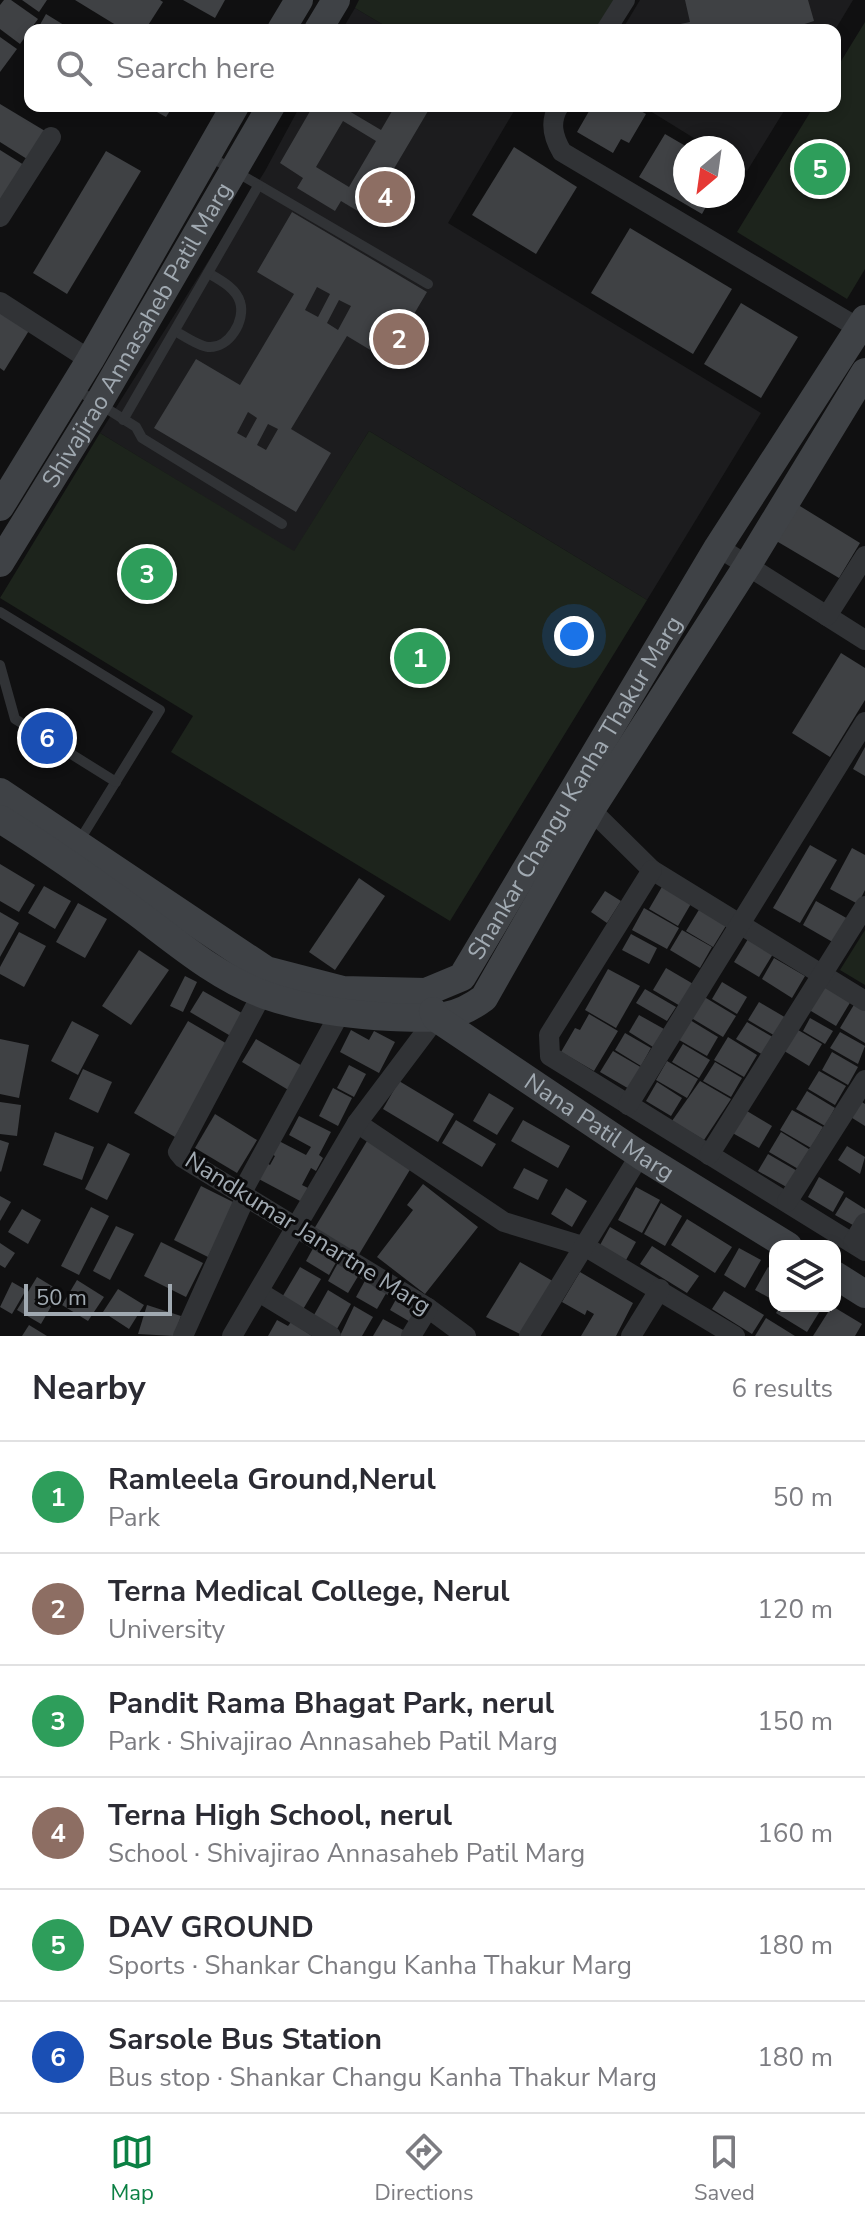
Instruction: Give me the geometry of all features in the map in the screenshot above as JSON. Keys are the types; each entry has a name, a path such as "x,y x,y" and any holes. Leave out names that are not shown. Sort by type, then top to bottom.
{"street":[{"path":"610,24 625,0"},
{"path":"284,24 296,1"},
{"name":"Shivajirao Annasaheb Patil Marg","path":"0,507 90,360 231,112"},
{"name":"Shivajirao Annasaheb Patil Marg","path":"0,563 98,404 267,112"},
{"path":"554,112 553,137 562,152 863,326"},
{"path":"0,217 51,137"},
{"path":"0,302 90,360"},
{"name":"Shankar Changu Kanha Thakur Marg","path":"582,801 718,547 863,326"},
{"name":"Shankar Changu Kanha Thakur Marg","path":"0,792 73,852 212,952 262,994 340,1013 431,1005 462,977 747,566 865,372"},
{"path":"718,547 865,640"},
{"path":"827,616 865,556"},
{"path":"628,1105 865,722"},
{"path":"582,801 652,870 865,1001"},
{"name":"Shankar Changu Kanha Thakur Marg","path":"2,826 73,852"},
{"path":"652,870 549,1035 550,1056 859,1247 865,1223"},
{"path":"709,1155 865,906"},
{"name":"Shankar Changu Kanha Thakur Marg","path":"212,952 303,982 431,1005"},
{"name":"Nandkumar Janartne Marg","path":"262,994 178,1152 183,1158 428,1308 466,1336"},
{"path":"232,1336 357,1123 431,1005"},
{"name":"Nana Patil Marg","path":"431,1005 640,1155 778,1240"},
{"path":"183,1336 243,1195 340,1013"},
{"path":"787,1202 865,1080"},
{"path":"357,1123 504,1222 586,1247 735,1336"},
{"path":"529,1336 640,1155"},
{"path":"841,1279 865,1294"},
{"path":"631,1336 660,1289"},
{"path":"259,1292 331,1336"},
{"path":"411,1336 428,1308"}],"lane":[{"path":"296,1 326,17"},
{"path":"206,154 428,284"},
{"path":"123,420 258,186"},
{"path":"175,331 206,347 227,342 237,326 241,303 237,295 208,273"},
{"path":"73,387 136,427 142,438 282,524"},
{"path":"0,612 160,710 73,852"},
{"path":"0,665 15,719 116,782"}],"shaded area":[{"path":"359,0 614,0 599,24 382,24 355,8"},
{"path":"640,0 853,0 839,24 626,24"},
{"path":"355,8 382,24 346,24"},
{"path":"865,22 865,269 847,299 737,232 810,112 841,112 841,61"},
{"path":"297,112 513,112 448,223 761,413 647,600 369,431 294,552 100,433 265,171"},
{"path":"652,112 783,112 747,171 745,136 691,136"},
{"path":"369,431 647,600 450,921 171,752 193,716 0,598 100,433 294,551"},
{"path":"865,930 865,985 840,970"}],"building":[{"path":"4,0 11,0 38,19 34,24 24,24 24,38 20,44 0,29 0,5"},
{"path":"22,0 47,0 39,12"},
{"path":"75,0 163,2 149,24 114,24"},
{"path":"183,0 225,0 215,18"},
{"path":"685,0 808,0 814,21 805,24 680,24 690,22"},
{"path":"46,14 62,24 40,24"},
{"path":"0,37 17,49 0,72"},
{"path":"0,104 45,131 27,159 0,142"},
{"path":"310,112 351,112 381,130 392,112 427,112 366,216 341,201 335,211 297,188 303,178 280,163","holes":["343,121 376,141 349,187 316,167"]},
{"path":"589,112 646,114 629,143 621,139 613,153 577,132"},
{"path":"665,134 673,139 673,197 639,177"},
{"path":"514,147 577,187 536,254 472,215"},
{"path":"0,150 24,165 0,204"},
{"path":"106,151 141,171 67,294 33,273"},
{"path":"692,208 705,208 702,214"},
{"path":"292,212 427,292 387,360 347,336 291,429 331,453 296,512 154,428 196,359 240,385 294,294 257,272","holes":["317,287 330,294 318,317 305,310","339,300 351,306 338,330 327,323","248,412 257,418 246,438 237,433","268,424 278,429 266,450 257,445"]},
{"path":"630,228 732,289 693,354 591,293"},
{"path":"741,303 798,337 761,398 704,364"},
{"path":"0,310 30,329 4,371 0,368"},
{"path":"795,503 860,543 839,578 773,539"},
{"path":"841,653 865,668 865,700 830,757 792,733"},
{"path":"865,747 865,776 853,769"},
{"path":"810,845 837,860 800,923 773,908"},
{"path":"852,848 865,855 865,890 858,904 830,889"},
{"path":"0,864 35,885 19,912 0,901"},
{"path":"359,878 385,896 335,970 309,952"},
{"path":"663,885 692,902 678,926 649,909"},
{"path":"44,886 71,901 55,929 28,913"},
{"path":"605,891 621,901 607,923 591,912"},
{"path":"816,901 850,920 836,944 803,925"},
{"path":"78,903 107,919 85,958 56,942"},
{"path":"644,908 679,928 667,949 632,930"},
{"path":"700,908 727,924 713,947 686,931"},
{"path":"0,912 19,923 0,957"},
{"path":"682,930 712,947 700,968 670,950"},
{"path":"19,932 46,946 24,987 0,974 0,967"},
{"path":"631,934 657,948 649,964 622,950"},
{"path":"748,939 773,954 759,977 734,962"},
{"path":"139,950 169,970 131,1025 102,1006"},
{"path":"774,958 805,976 792,998 762,979"},
{"path":"666,968 695,985 682,1007 653,990"},
{"path":"608,969 640,986 616,1028 585,1010"},
{"path":"185,976 197,982 183,1012 170,1006"},
{"path":"722,982 747,997 737,1014 712,999"},
{"path":"821,983 851,1001 836,1026 806,1008"},
{"path":"645,989 676,1007 667,1021 636,1003"},
{"path":"203,991 247,1016 234,1038 190,1012"},
{"path":"701,995 736,1016 723,1037 688,1016"},
{"path":"759,1002 788,1019 777,1037 748,1020"},
{"path":"855,1003 865,1009 865,1043 840,1028"},
{"path":"589,1014 618,1031 594,1071 561,1052 575,1028 580,1030"},
{"path":"639,1015 664,1029 653,1047 629,1032"},
{"path":"685,1017 718,1037 707,1056 674,1037"},
{"path":"810,1018 833,1031 825,1044 803,1031"},
{"path":"72,1021 99,1035 78,1075 51,1061"},
{"path":"188,1021 229,1045 175,1137 134,1113"},
{"path":"747,1022 776,1039 765,1056 736,1039"},
{"path":"793,1027 822,1044 809,1066 781,1049"},
{"path":"351,1030 369,1040 374,1031 395,1042 379,1073 340,1052"},
{"path":"840,1032 865,1046 858,1064 830,1048"},
{"path":"625,1033 651,1048 641,1066 615,1050"},
{"path":"728,1037 757,1055 744,1077 714,1060"},
{"path":"0,1039 29,1045 19,1098 0,1094"},
{"path":"256,1039 304,1067 290,1091 242,1062"},
{"path":"683,1044 710,1060 699,1078 672,1062"},
{"path":"613,1051 644,1069 631,1090 600,1072"},
{"path":"832,1052 858,1067 848,1085 822,1070"},
{"path":"667,1061 698,1079 687,1098 656,1080"},
{"path":"715,1062 742,1078 731,1097 703,1081"},
{"path":"349,1065 366,1074 354,1097 337,1088"},
{"path":"83,1069 112,1082 98,1113 69,1099"},
{"path":"819,1071 846,1086 835,1105 808,1089"},
{"path":"399,1081 454,1114 438,1142 383,1109"},
{"path":"700,1081 731,1099 704,1140 672,1121"},
{"path":"657,1082 682,1098 671,1116 646,1101"},
{"path":"333,1088 352,1098 338,1126 319,1116"},
{"path":"807,1091 835,1108 825,1126 796,1109"},
{"path":"489,1093 514,1108 497,1135 473,1121"},
{"path":"859,1100 865,1104 865,1126 849,1116"},
{"path":"0,1102 21,1105 17,1136 0,1134"},
{"path":"742,1108 772,1126 759,1148 729,1131"},
{"path":"792,1110 823,1127 811,1148 780,1130"},
{"path":"215,1114 257,1140 237,1173 195,1148"},
{"path":"299,1116 331,1132 319,1155 323,1158 316,1171 311,1168 302,1185 308,1188 302,1202 255,1177 263,1161 270,1165 275,1156 270,1153 277,1140 306,1155 311,1147 289,1135"},
{"path":"456,1120 496,1144 482,1167 442,1143"},
{"path":"523,1120 570,1146 558,1168 511,1141"},
{"path":"55,1132 94,1147 82,1180 43,1165"},
{"path":"781,1132 812,1151 800,1170 769,1152"},
{"path":"0,1140 9,1143 1,1172 0,1171"},
{"path":"367,1141 411,1168 358,1256 314,1229"},
{"path":"108,1143 130,1154 107,1200 85,1189"},
{"path":"847,1146 865,1157 860,1174 838,1160"},
{"path":"768,1154 799,1172 790,1189 758,1171"},
{"path":"524,1168 548,1180 538,1200 513,1188"},
{"path":"819,1177 844,1192 833,1212 808,1197"},
{"path":"423,1184 478,1227 425,1294 377,1257 413,1210 407,1205"},
{"path":"201,1186 235,1203 208,1257 174,1240"},
{"path":"636,1187 660,1200 642,1233 618,1220"},
{"path":"566,1188 587,1201 572,1227 551,1214"},
{"path":"0,1196 11,1202 0,1221"},
{"path":"846,1197 865,1209 865,1221 860,1229 835,1215"},
{"path":"661,1203 682,1216 665,1246 644,1234"},
{"path":"91,1207 109,1216 79,1275 61,1266"},
{"path":"22,1209 41,1220 28,1244 8,1232"},
{"path":"687,1219 732,1247 715,1273 671,1245"},
{"path":"116,1226 134,1234 110,1280 93,1271"},
{"path":"610,1227 636,1242 626,1260 600,1245"},
{"path":"161,1242 203,1263 186,1297 144,1276"},
{"path":"0,1243 15,1253 5,1268 0,1265"},
{"path":"316,1243 339,1257 329,1275 306,1261"},
{"path":"652,1246 699,1276 687,1293 640,1264"},
{"path":"739,1248 761,1260 745,1288 724,1275"},
{"path":"339,1261 360,1273 348,1293 328,1281"},
{"path":"520,1262 556,1283 524,1336 486,1317"},
{"path":"300,1267 321,1279 302,1311 281,1299"},
{"path":"768,1267 769,1268 769,1298 755,1290"},
{"path":"580,1272 633,1303 616,1336 581,1336 594,1314 587,1310 585,1315 562,1302"},
{"path":"37,1277 60,1291 41,1324 17,1310"},
{"path":"367,1277 388,1290 377,1309 356,1297"},
{"path":"77,1280 104,1297 88,1321 62,1305"},
{"path":"12,1282 26,1290 12,1314 0,1307"},
{"path":"118,1289 144,1305 129,1329 103,1312"},
{"path":"328,1290 351,1304 337,1329 314,1315"},
{"path":"724,1291 764,1315 752,1334 712,1309"},
{"path":"399,1294 422,1307 412,1323 390,1310"},
{"path":"147,1305 181,1316 174,1336 138,1334"},
{"path":"354,1306 373,1317 362,1336 340,1336"},
{"path":"841,1311 862,1324 855,1336 813,1336 828,1312"},
{"path":"777,1312 819,1312 807,1332"},
{"path":"766,1318 795,1336 755,1336"},
{"path":"383,1319 405,1331 402,1336 373,1336"},
{"path":"277,1320 288,1326 291,1322 312,1336 268,1336"},
{"path":"29,1325 47,1336 22,1336"}],"place":[{"name":"DAV GROUND","path":"820,169"},
{"name":"Terna High School, nerul","path":"385,197"},
{"name":"Terna Medical College, Nerul","path":"399,339"},
{"name":"Pandit Rama Bhagat Park, nerul","path":"147,574"},
{"name":"Ramleela Ground,Nerul","path":"420,658"},
{"name":"Sarsole Bus Station","path":"47,738"}]}
